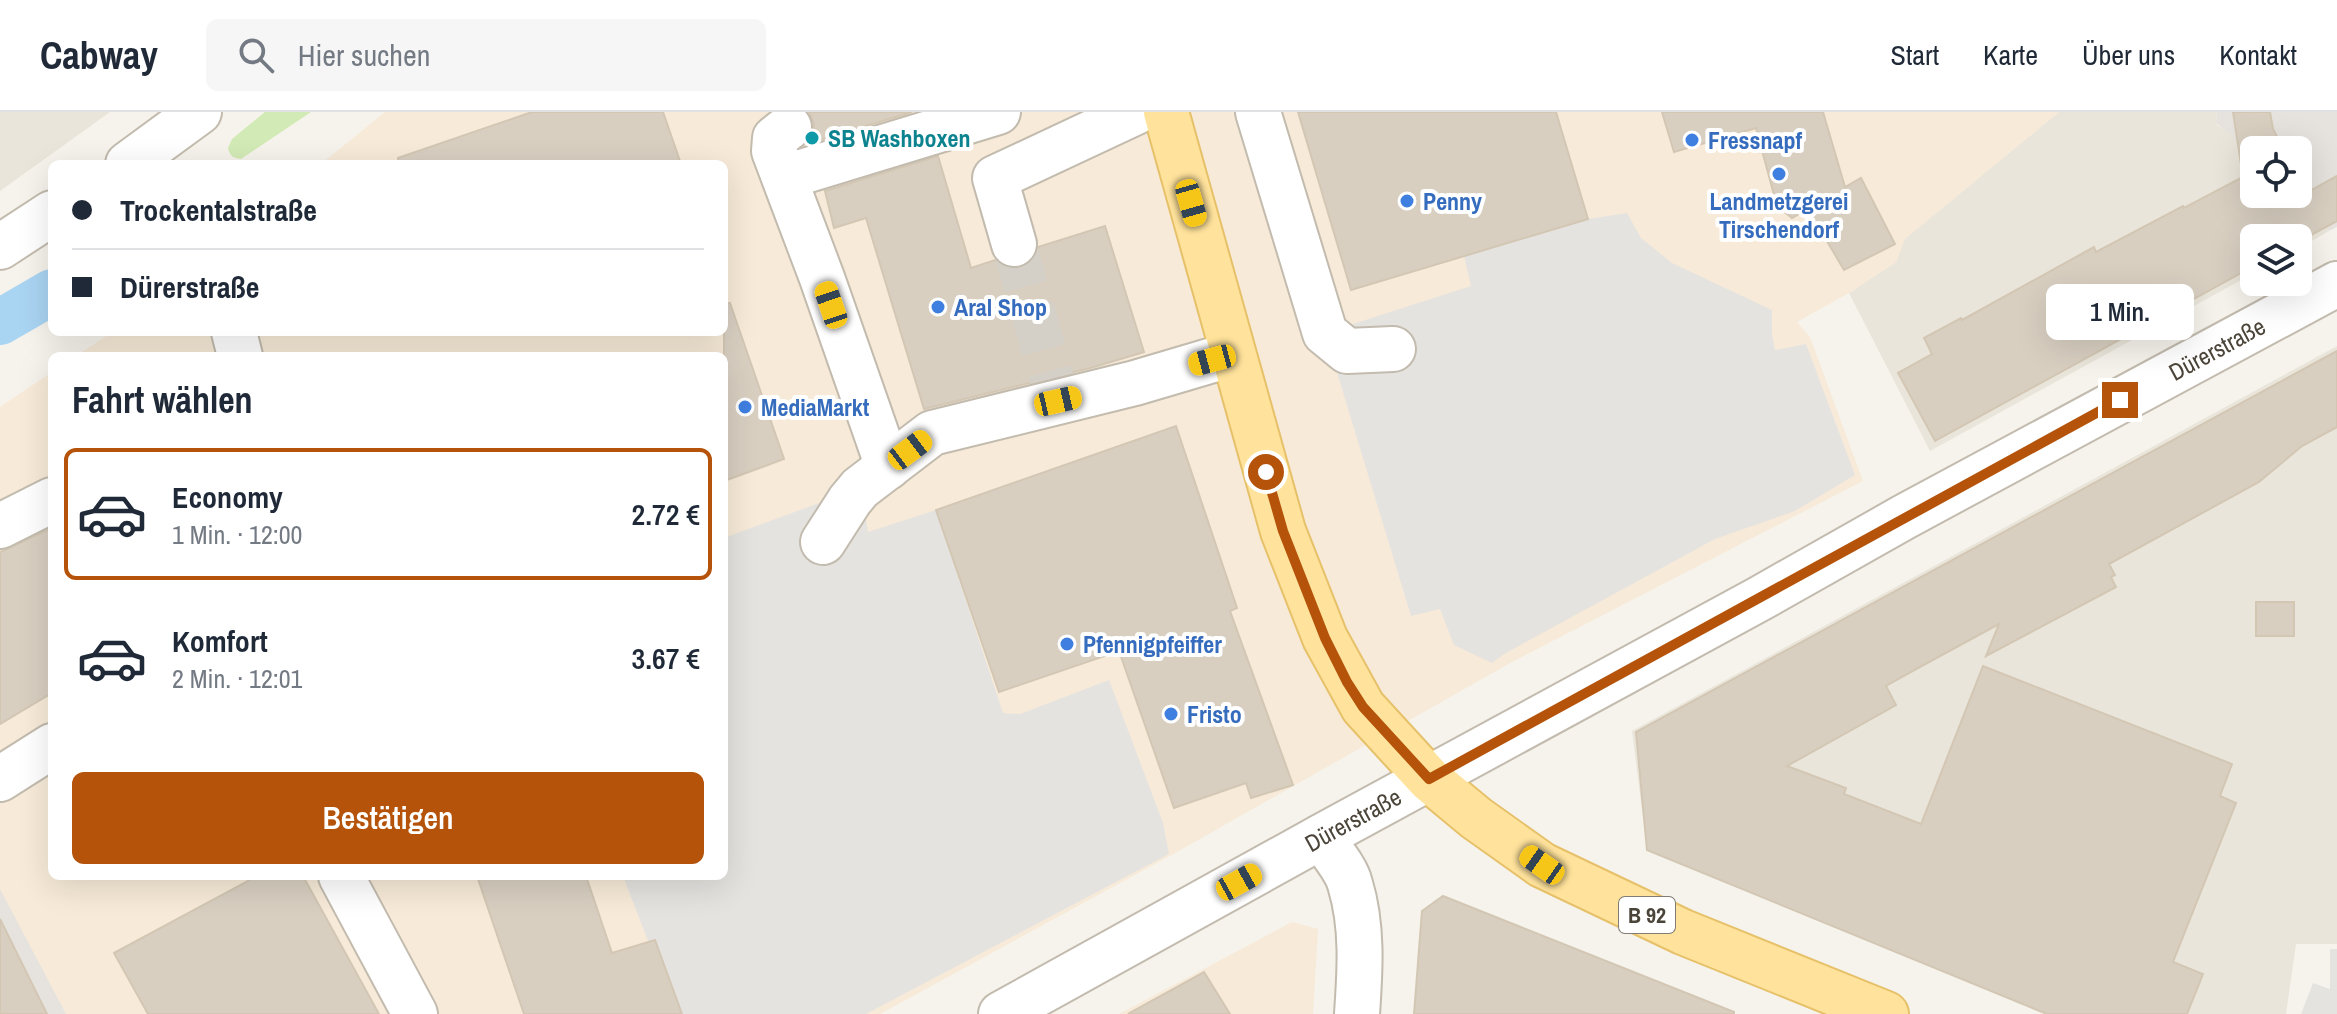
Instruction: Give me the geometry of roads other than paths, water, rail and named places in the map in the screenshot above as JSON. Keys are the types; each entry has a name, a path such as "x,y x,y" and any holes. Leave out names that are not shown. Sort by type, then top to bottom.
{"main road":[{"name":"B 92","path":"1166,112 1283,531 1325,638 1363,707 1429,779 1476,818 1542,865 1683,932 1886,1014"}],"street":[{"path":"141,160 199,112"},
{"path":"785,177 998,112"},
{"path":"1005,112 1059,146"},
{"path":"1014,244 995,178 1136,112"},
{"path":"1258,112 1325,333 1347,351 1393,349"},
{"path":"789,127 775,138 774,151 888,467"},
{"path":"0,247 48,216"},
{"name":"Dürerstraße","path":"1001,1014 1918,509 2337,284"},
{"path":"823,542 860,488 932,433 1056,392 1135,383 1233,354"},
{"path":"0,526 48,502"},
{"path":"0,779 48,749"},
{"path":"1321,837 1350,881 1358,930 1357,1014"},
{"path":"343,880 415,1014"}],"waterway":[{"path":"0,322 48,294"}],"tunnel":[{"path":"1014,244 1053,383"}],"place":[{"name":"SB Washboxen","path":"812,138"},
{"name":"Fressnapf","path":"1692,140"},
{"name":"Landmetzgerei Tirschendorf","path":"1779,174"},
{"name":"Penny","path":"1407,201"},
{"name":"Aral Shop","path":"938,307"},
{"name":"MediaMarkt","path":"745,407"},
{"name":"Pfennigpfeiffer","path":"1067,644"},
{"name":"Fristo","path":"1171,714"}]}
